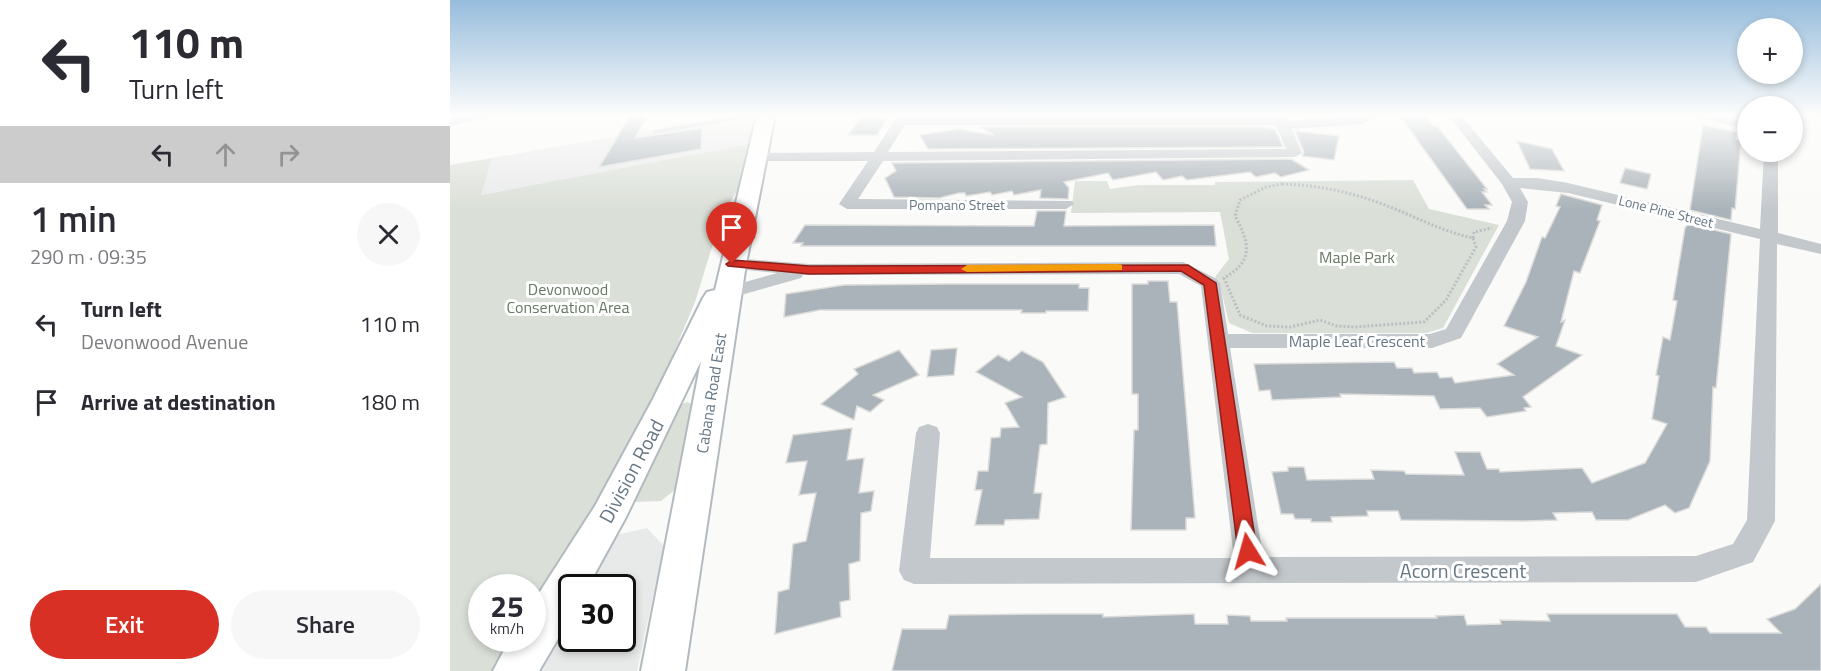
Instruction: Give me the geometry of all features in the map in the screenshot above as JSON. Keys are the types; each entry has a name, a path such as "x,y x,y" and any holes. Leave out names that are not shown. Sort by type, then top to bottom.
{"main road":[{"name":"Cabana Road East","path":"663,671 730,278 759,146"},
{"name":"Division Road","path":"515,671 608,517 730,278"}],"street":[{"path":"879,156 885,146"},
{"path":"756,157 1295,153 1292,146"},
{"name":"Maple Leaf Crescent","path":"1218,341 1432,340 1454,333 1516,221 1520,202 1509,183 1479,146"},
{"name":"Pompano Street","path":"879,156 847,204 1066,204"},
{"name":"Acorn Crescent","path":"928,434 914,571 1696,569 1743,553 1761,521 1771,162"},
{"name":"Lone Pine Street","path":"1509,183 1538,183 1568,188 1821,249"},
{"path":"730,278 809,270 1183,268 1210,283 1250,570"},
{"path":"730,278 809,270"}],"path":[{"path":"1473,238 1450,234 1388,206 1306,184 1282,184 1266,187 1240,200 1235,216 1244,232 1246,260 1240,271 1224,278 1231,287 1232,301 1238,314 1252,322 1271,326 1296,327 1319,320 1339,327 1408,325 1425,322 1437,312 1476,247 1474,232 1492,228"}],"shaded area":[{"path":"559,146 737,146 480,195 492,158"},
{"path":"647,528 664,546 637,671 527,671 538,652 546,652 546,639 558,619 558,652 636,652 636,574 585,574 607,537"}],"green space":[{"name":"Devonwood Conservation Area","path":"737,146 753,146 744,178 720,221 695,302 648,414 546,597 546,574 468,574 468,652 512,652 500,671 450,671 450,165 492,158 481,195"},
{"name":"Maple Park","path":"1413,180 1429,209 1499,225 1443,328 1426,333 1252,333 1229,323 1219,281 1215,277 1229,259 1220,212 1071,213 1075,181 1107,181 1110,189 1138,185 1215,185 1215,182"},
{"path":"687,402 692,404 693,416 677,488 661,501 634,502 681,404"}],"building":[{"path":"612,146 701,146 701,149 599,167"},
{"path":"926,146 1283,147 928,149"},
{"path":"1302,146 1337,146 1334,160 1302,156 1304,152"},
{"path":"1422,146 1453,146 1487,189 1484,189 1487,192 1482,192 1492,205 1485,205 1489,209 1467,209"},
{"path":"1519,146 1552,149 1564,171 1530,169"},
{"path":"1700,146 1737,146 1737,162 1739,162 1735,209 1732,208 1731,220 1690,210"},
{"path":"1291,159 1309,170 1281,177 1275,173 1256,177 1250,172 1187,180 1182,176 1163,180 1156,172 1113,180 1108,173 1064,182 1069,188 1068,199 1040,198 1041,190 1014,195 1012,191 992,195 990,192 966,196 965,193 959,193 939,198 894,197 885,178 896,171 892,163"},
{"path":"1625,168 1651,174 1647,189 1620,183"},
{"path":"1561,194 1602,205 1597,220 1600,221 1580,273 1574,271 1561,322 1565,320 1556,346 1582,355 1523,397 1531,407 1524,408 1526,411 1487,417 1480,408 1440,409 1434,396 1340,394 1341,397 1272,400 1270,390 1259,391 1254,364 1394,362 1397,368 1412,368 1414,373 1437,372 1440,378 1452,377 1455,383 1514,375 1497,364 1538,337 1504,326 1526,282 1542,237 1545,238 1560,207 1556,206"},
{"path":"1037,211 1066,211 1064,226 1214,225 1216,246 801,246 803,243 793,243 805,225 1034,226"},
{"path":"1688,224 1731,234 1716,388 1713,387 1710,461 1689,508 1675,513 1665,505 1628,520 1596,520 1592,512 1553,513 1557,520 1401,520 1398,511 1367,511 1368,516 1331,517 1332,522 1311,522 1311,519 1295,519 1293,514 1281,514 1272,472 1288,471 1288,467 1304,467 1307,480 1374,479 1371,470 1404,471 1406,474 1464,475 1455,452 1480,452 1487,469 1499,469 1500,472 1582,468 1592,483 1645,463 1667,424 1652,419 1659,376 1656,375 1663,337 1670,340 1677,301 1673,300 1685,228"},
{"path":"1148,281 1168,281 1170,302 1177,302 1195,518 1186,518 1186,530 1131,530 1134,430 1138,430 1138,394 1132,394 1132,284 1148,284"},
{"path":"1079,284 1079,288 1089,288 1088,311 1021,313 1022,310 820,310 784,317 786,294 844,285"},
{"path":"957,348 954,375 927,377 931,350"},
{"path":"899,350 919,375 873,395 884,400 870,412 857,406 854,420 821,404 858,374 854,369"},
{"path":"1022,351 1043,362 1066,397 1048,403 1047,444 1040,445 1034,493 1042,493 1039,519 1005,520 1004,525 975,525 982,490 975,490 978,471 988,471 991,438 1000,437 1001,428 1019,427 1005,403 1022,397 976,372 998,355 1009,361"},
{"path":"852,428 847,460 864,458 859,493 874,491 871,511 861,513 860,561 849,564 850,600 840,602 841,617 775,634 778,592 789,589 793,544 806,541 816,493 799,495 807,461 786,463 793,435"},
{"path":"1821,584 1821,671 892,671 902,629 946,629 949,615 1103,614 1103,617 1194,614 1195,624 1228,624 1227,615 1250,616 1251,621 1287,621 1286,618 1437,618 1436,616 1464,615 1467,625 1501,624 1500,620 1550,621 1547,614 1677,614 1685,627 1706,627 1710,633 1781,633 1767,619 1795,609"}],"slow traffic":[{"path":"967,269 1118,268"}],"route":[{"path":"732,264 809,270 1183,268 1210,283 1248,551"}]}
